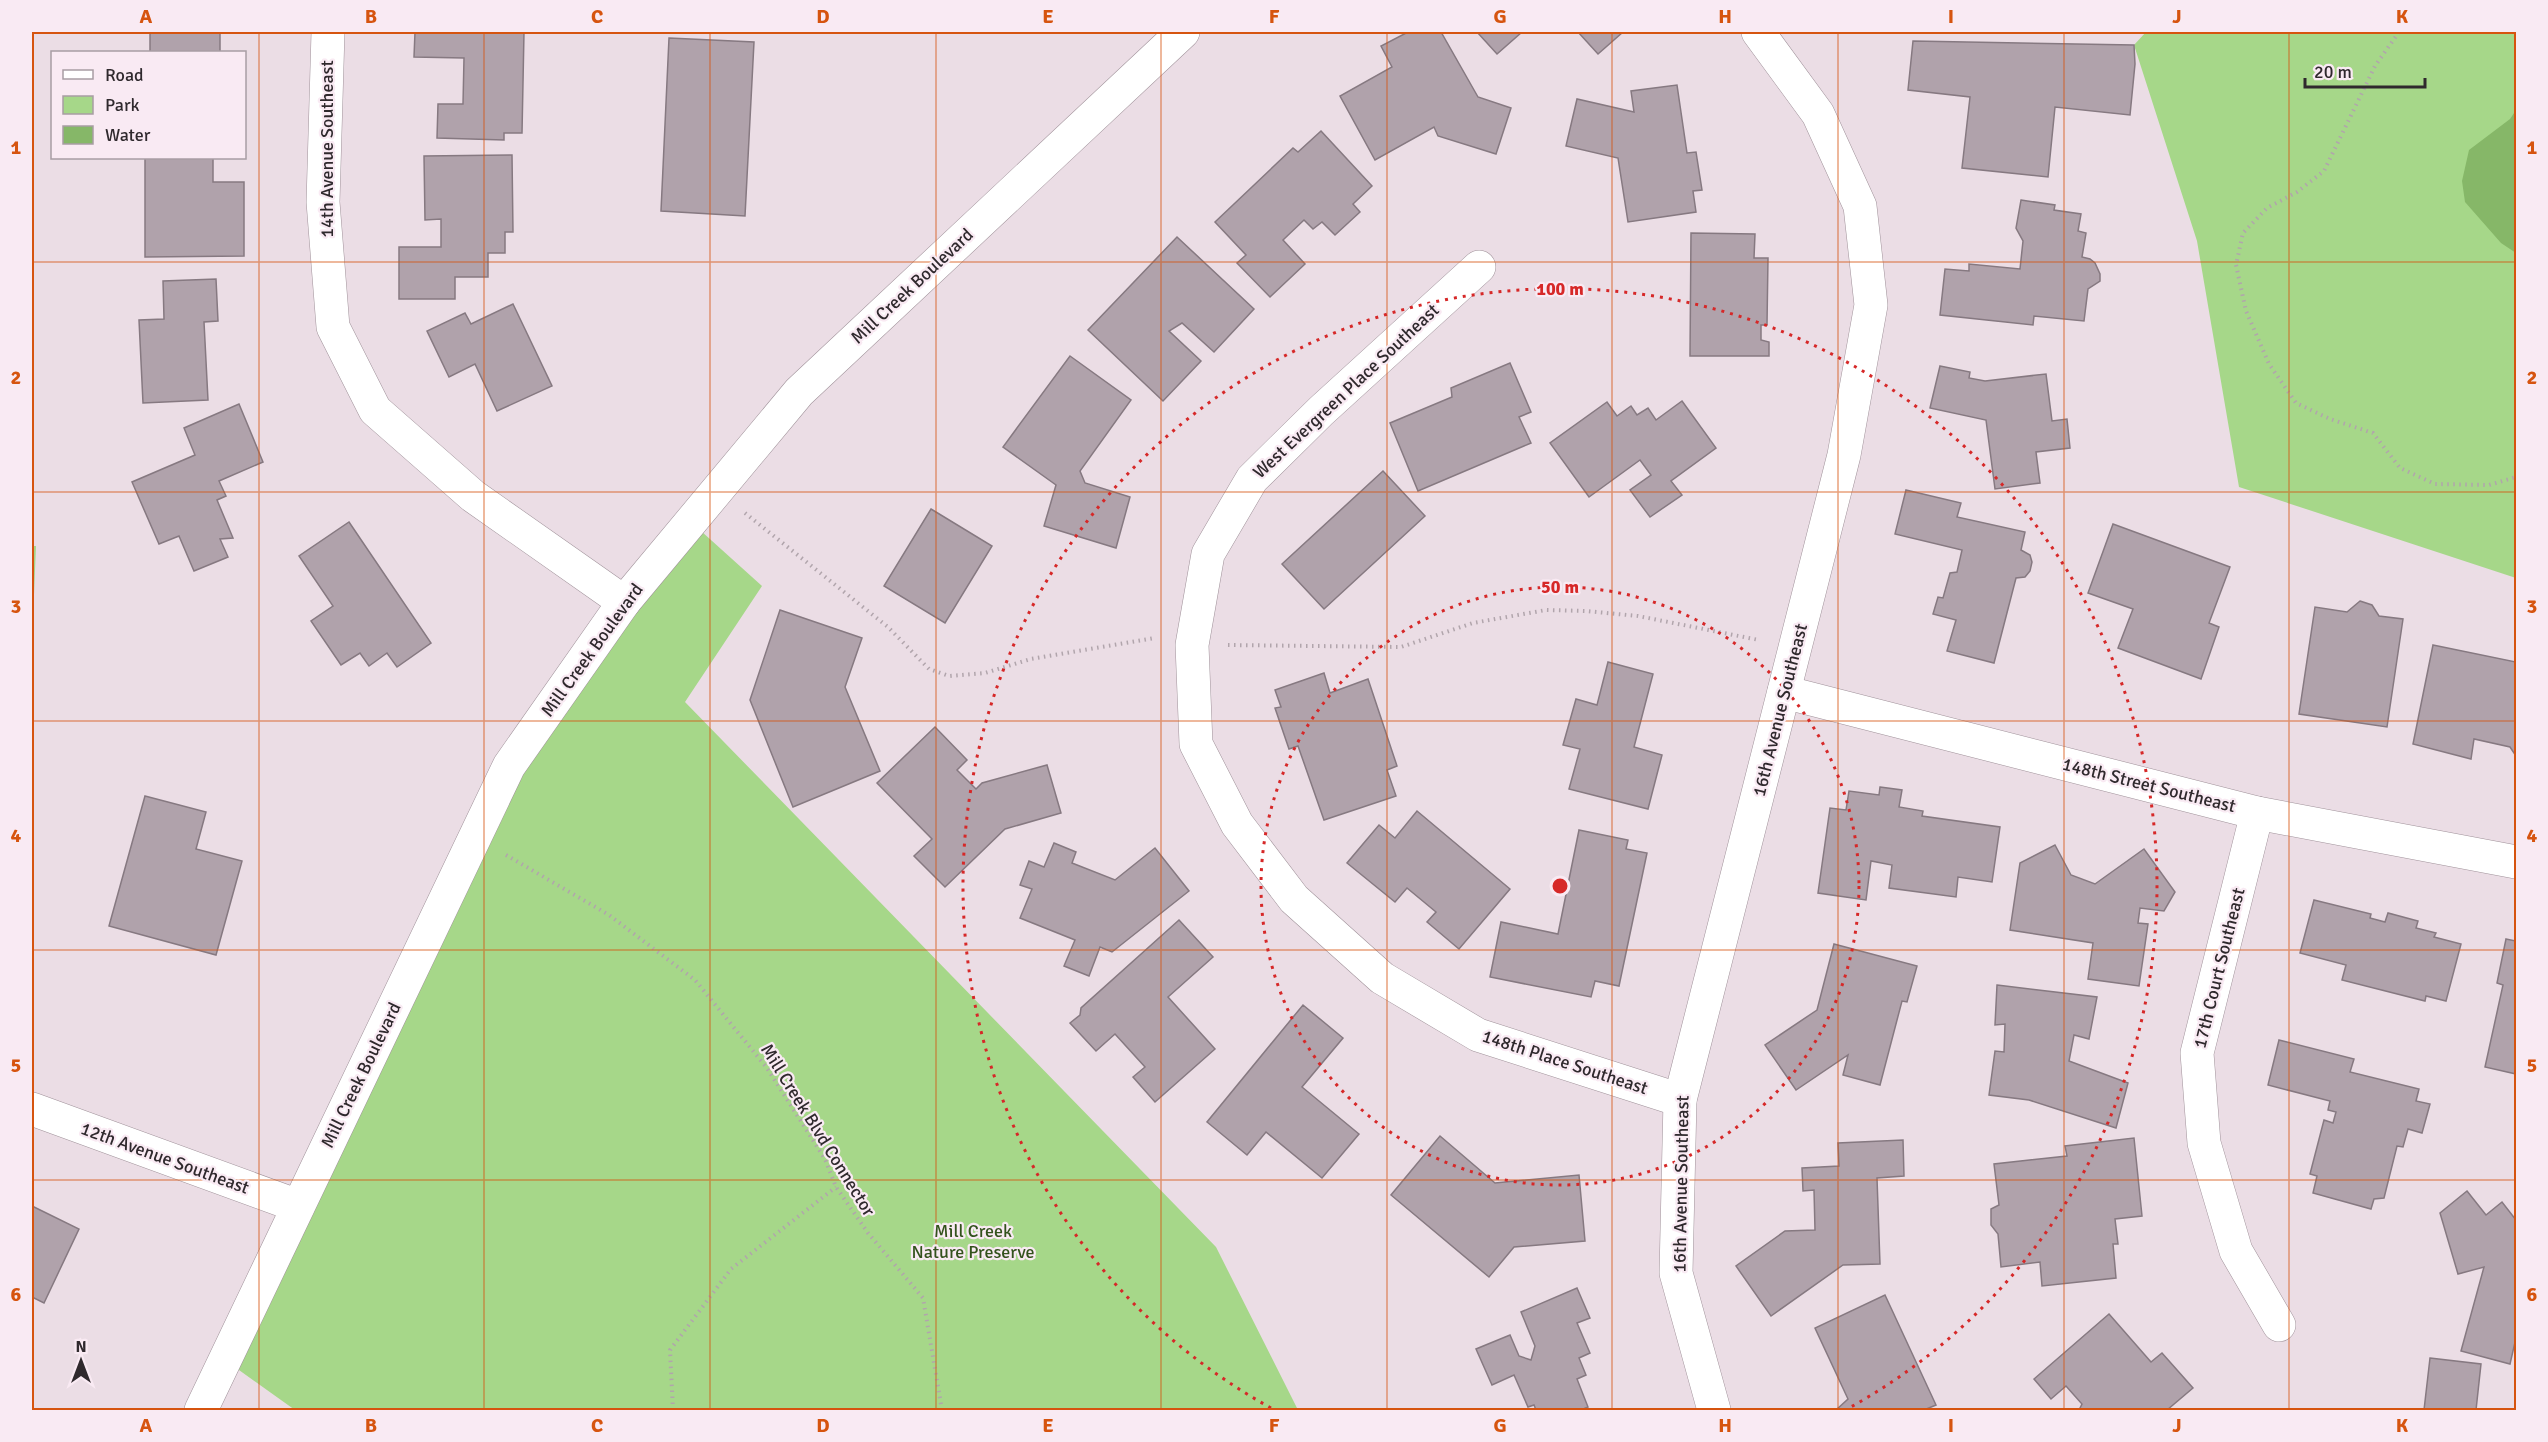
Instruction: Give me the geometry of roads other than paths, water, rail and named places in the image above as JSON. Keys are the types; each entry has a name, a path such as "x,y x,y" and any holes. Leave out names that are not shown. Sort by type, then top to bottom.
{"street":[{"name":"14th Avenue Southeast","path":"328,32 323,202 333,327 375,410 473,496 624,602"},
{"name":"Mill Creek Boulevard","path":"201,1410 508,766 624,602 799,392 1183,32"},
{"name":"16th Avenue Southeast","path":"1714,1410 1676,1273 1680,1100 1844,455 1871,305 1860,206 1818,114 1758,32"},
{"name":"West Evergreen Place Southeast","path":"1208,554 1252,479 1321,411 1479,267"},
{"name":"148th Place Southeast","path":"1208,554 1192,645 1196,744 1237,824 1294,898 1382,978 1478,1035 1680,1100"},
{"name":"148th Street Southeast","path":"1784,692 2257,813 2517,862"},
{"name":"17th Court Southeast","path":"2257,813 2197,1053 2204,1143 2236,1251 2279,1325"},
{"name":"12th Avenue Southeast","path":"32,1109 298,1206"}],"water":[{"path":"2516,110 2516,253 2501,243 2465,202 2462,181 2469,150 2510,119"}],"park label":[{"name":"Mill Creek Nature Preserve","path":"973,1241"}]}
